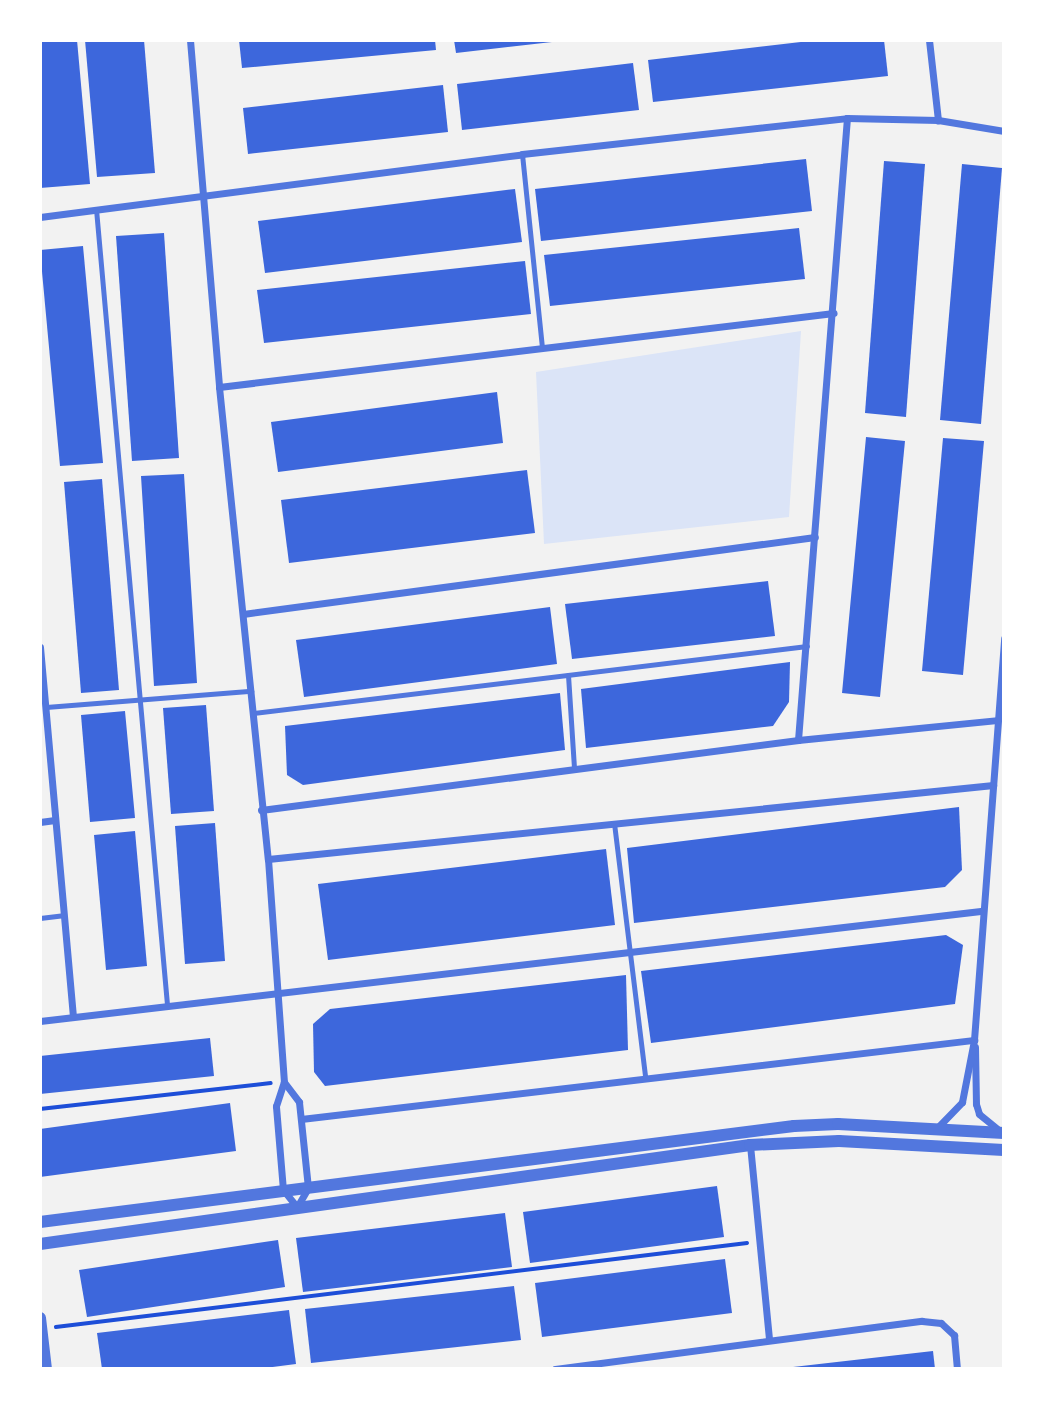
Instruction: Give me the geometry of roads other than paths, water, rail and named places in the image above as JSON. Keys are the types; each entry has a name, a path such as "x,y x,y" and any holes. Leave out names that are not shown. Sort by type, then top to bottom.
{"street":[{"path":"190,40 219,387 268,859 275,990 284,1082 276,1106 283,1190 296,1206"},
{"path":"929,40 938,120"},
{"path":"798,740 834,313 847,118"},
{"path":"40,217 522,154 847,118 938,120 1004,131"},
{"path":"219,387 834,313"},
{"path":"243,614 814,537"},
{"path":"1003,1133 979,1114 974,1040 981,911 1004,638"},
{"path":"40,647 46,707 43,724 55,820 73,1016"},
{"path":"261,810 798,740 997,720"},
{"path":"268,859 993,785"},
{"path":"40,821 55,820"},
{"path":"40,1021 275,990 981,911"},
{"path":"301,1119 974,1040"},
{"path":"936,1128 962,1102 974,1040"},
{"path":"284,1082 299,1102 308,1188 296,1206"},
{"path":"40,1222 794,1126 936,1128 1003,1133"},
{"path":"40,1244 296,1206 750,1145 839,1141 1004,1150"},
{"path":"750,1145 769,1338"},
{"path":"40,1318 46,1369"},
{"path":"555,1369 610,1365 769,1338 922,1321 941,1323 954,1335 957,1369"}],"lane":[{"path":"522,154 542,347"},
{"path":"96,208 167,1004"},
{"path":"253,713 807,646"},
{"path":"568,675 574,768"},
{"path":"46,707 251,691"},
{"path":"614,822 645,1077"},
{"path":"40,918 63,915"}]}
